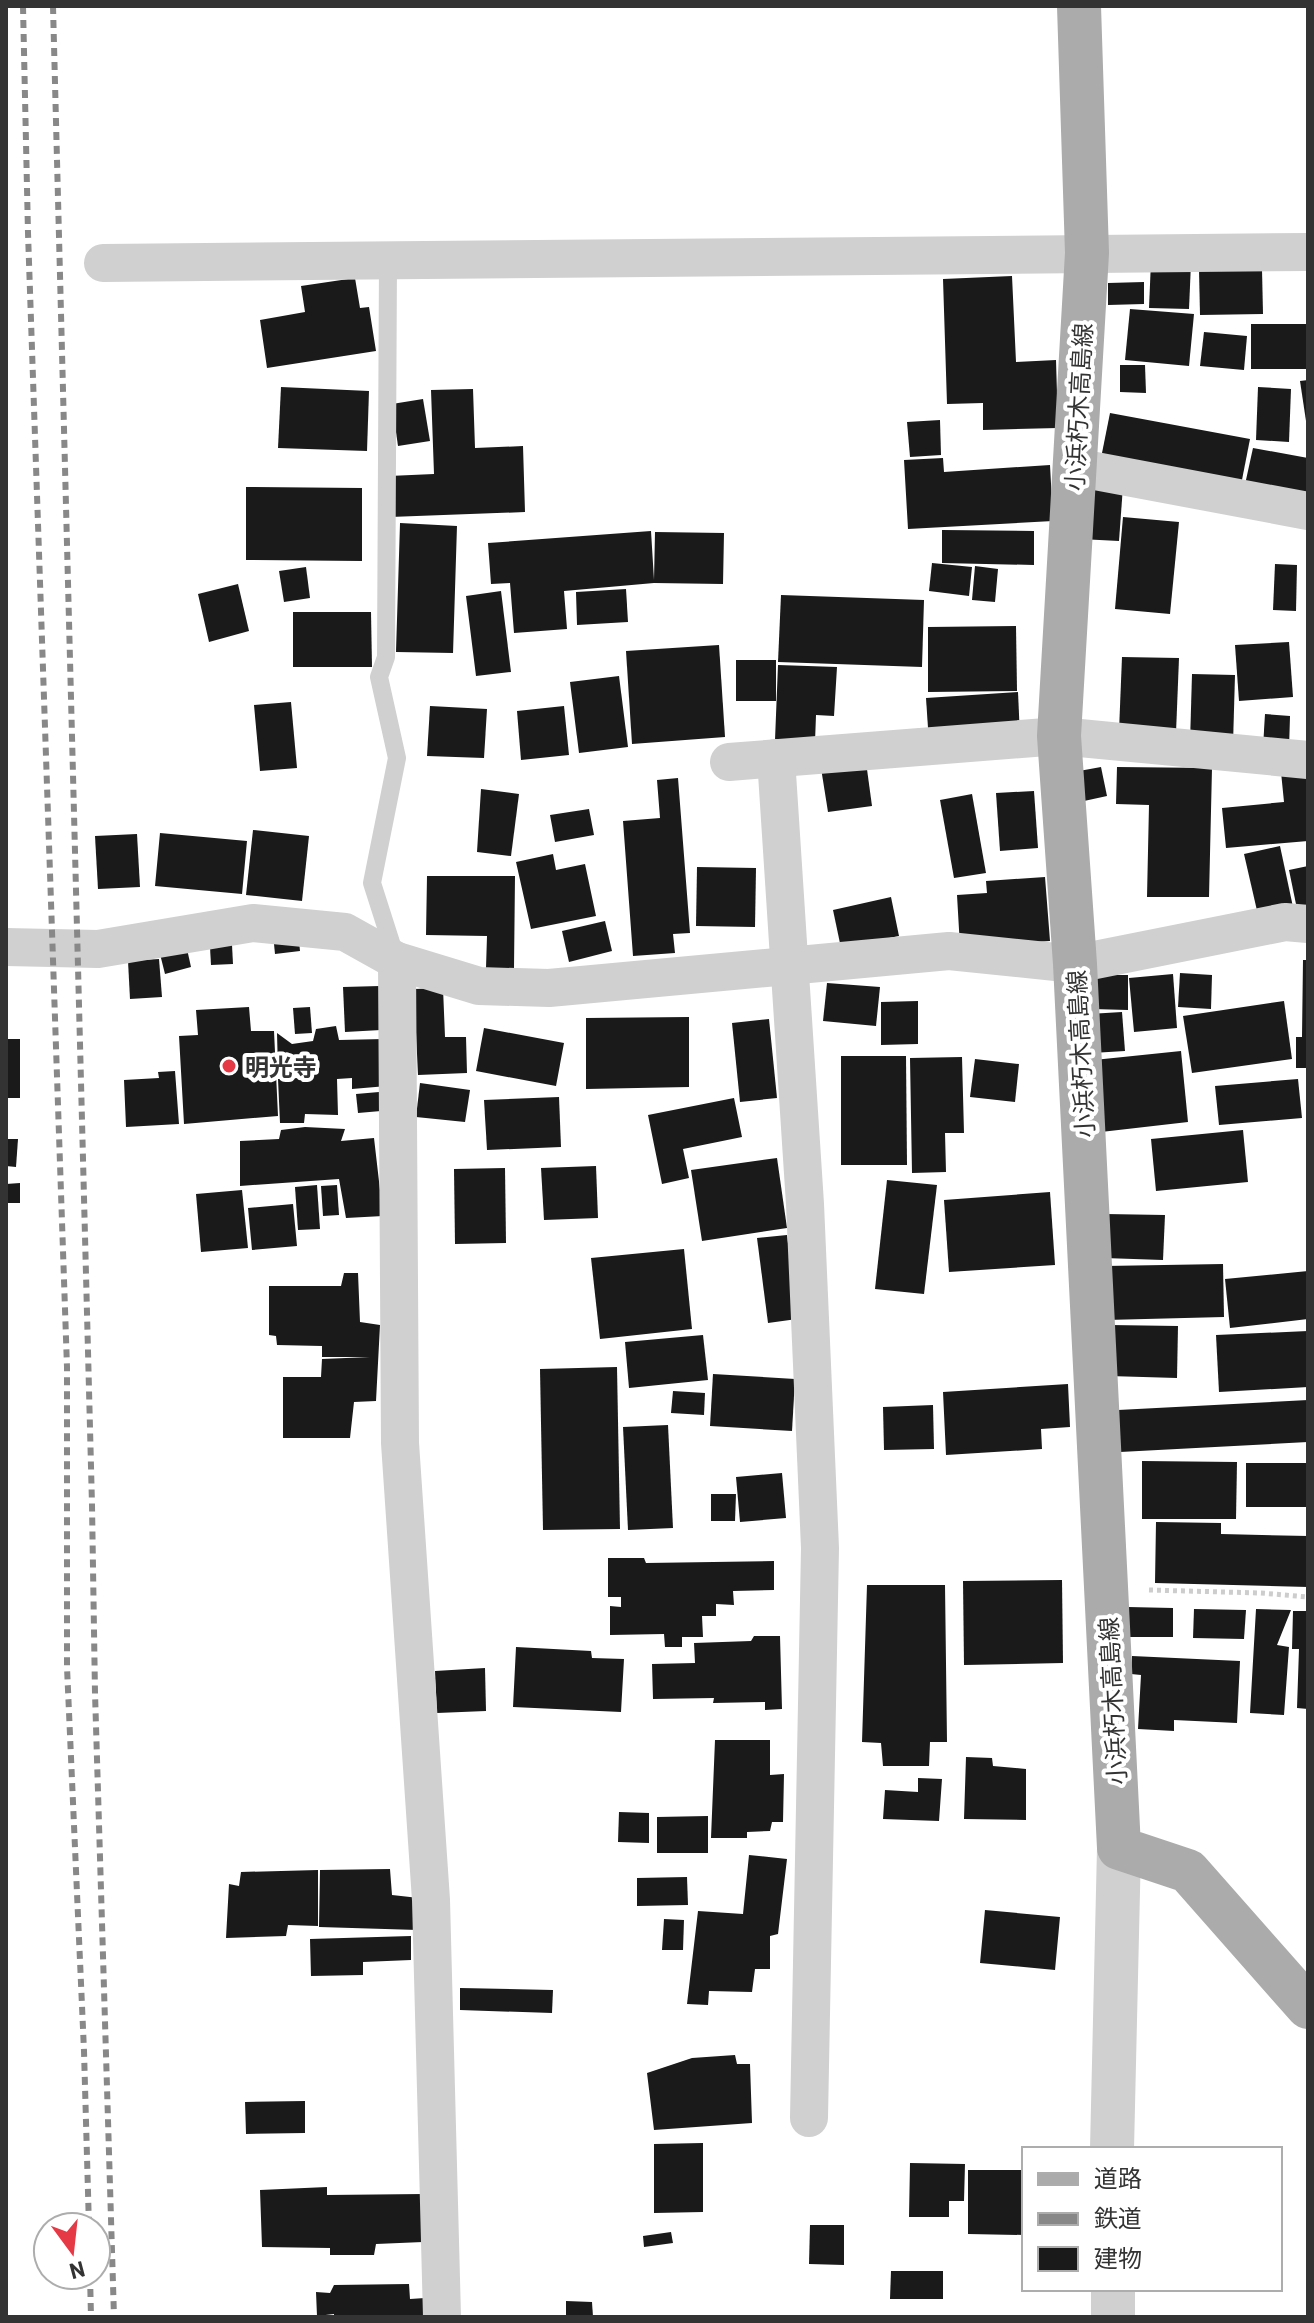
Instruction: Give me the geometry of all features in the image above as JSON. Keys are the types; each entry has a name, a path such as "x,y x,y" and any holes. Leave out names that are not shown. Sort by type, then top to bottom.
{"main road":[{"name":"小浜朽木高島線","path":"1079,6 1087,253 1059,736 1075,964 1119,1848"},
{"path":"1119,1848 1188,1871 1308,2007"}],"street":[{"path":"103,263 1308,252"},
{"path":"1074,467 1308,511"},
{"path":"729,762 1059,736 1308,760"},
{"path":"776,758 805,1204 820,1548 809,2118"},
{"path":"6,947 98,949 253,923 345,932 397,961 479,986 549,988 949,951 1075,964 1285,922 1308,924"},
{"path":"397,961 400,1443 431,1900 442,2317"},
{"path":"1112,2147 1119,1848"},
{"path":"1113,2291 1113,2317"}],"lane":[{"path":"388,260 386,657 379,677 397,758 372,883 397,961"}],"path":[{"path":"1106,1589 1308,1597"}],"building":[{"path":"1151,261 1191,263 1189,309 1149,308"},
{"path":"1262,269 1263,314 1200,315 1199,270"},
{"path":"1012,276 1016,362 1056,360 1058,428 983,430 983,403 947,404 943,279"},
{"path":"355,278 360,308 369,307 376,351 267,368 260,320 305,312 301,286"},
{"path":"1144,282 1144,304 1108,305 1108,283"},
{"path":"1130,309 1194,314 1189,366 1125,360"},
{"path":"1251,324 1308,324 1308,369 1251,369"},
{"path":"1204,332 1247,336 1244,370 1200,366"},
{"path":"1120,365 1145,365 1146,393 1120,392"},
{"path":"1308,380 1308,421 1306,421 1300,381"},
{"path":"281,387 369,391 367,451 278,448"},
{"path":"1258,387 1291,389 1289,442 1256,440"},
{"path":"473,389 475,448 523,446 525,512 390,517 389,476 434,474 431,390"},
{"path":"423,399 430,441 398,446 392,404"},
{"path":"1110,413 1250,439 1240,490 1100,463"},
{"path":"940,420 941,455 910,457 907,422"},
{"path":"1253,448 1308,458 1308,502 1244,489"},
{"path":"943,458 944,472 1050,465 1053,521 908,529 904,460"},
{"path":"1084,483 1123,486 1119,541 1080,539"},
{"path":"246,487 362,488 362,561 246,560"},
{"path":"1123,517 1179,522 1170,614 1115,609"},
{"path":"400,523 457,526 453,653 396,652"},
{"path":"942,530 1034,531 1034,565 942,563"},
{"path":"651,531 654,580 655,532 724,533 723,584 654,583 564,591 567,629 514,633 510,583 491,584 488,543"},
{"path":"932,563 972,567 969,596 929,591"},
{"path":"1275,564 1297,565 1296,611 1273,610"},
{"path":"975,566 998,569 995,602 972,600"},
{"path":"306,567 310,598 284,602 279,571"},
{"path":"238,584 249,631 209,642 198,594"},
{"path":"626,589 628,622 577,625 576,592"},
{"path":"501,591 511,672 476,676 466,596"},
{"path":"781,595 924,600 922,667 778,662"},
{"path":"293,612 371,612 372,667 293,667"},
{"path":"1016,626 1017,691 928,692 928,627"},
{"path":"1289,642 1293,697 1239,701 1235,645"},
{"path":"719,645 725,737 632,744 626,651"},
{"path":"1122,657 1179,658 1176,733 1119,731"},
{"path":"736,660 776,660 776,701 736,701"},
{"path":"778,665 837,667 834,716 816,715 815,742 775,740"},
{"path":"1192,674 1235,675 1233,744 1190,743"},
{"path":"619,676 628,747 579,753 570,682"},
{"path":"1018,692 1020,737 929,743 926,698"},
{"path":"291,702 297,768 260,771 254,705"},
{"path":"430,706 487,709 484,758 427,756"},
{"path":"564,706 569,755 521,760 517,711"},
{"path":"1265,714 1290,716 1289,748 1263,747"},
{"path":"866,762 872,806 828,812 821,768"},
{"path":"1101,767 1107,796 1084,801 1079,771"},
{"path":"1117,767 1212,768 1209,897 1147,897 1149,805 1116,804"},
{"path":"1308,770 1308,841 1226,848 1222,808 1284,802 1281,772"},
{"path":"678,778 690,933 673,934 675,953 633,956 623,821 660,818 657,780"},
{"path":"481,789 519,794 511,856 477,852"},
{"path":"1034,791 1038,848 1000,851 996,793"},
{"path":"972,794 986,873 954,878 940,800"},
{"path":"589,809 594,835 555,842 550,815"},
{"path":"253,830 309,836 302,901 246,895"},
{"path":"160,833 247,841 242,894 155,886"},
{"path":"137,834 140,887 98,889 95,836"},
{"path":"1280,846 1293,907 1258,915 1244,854"},
{"path":"553,854 556,870 585,864 596,916 531,929 516,862"},
{"path":"1308,866 1308,906 1297,909 1289,870"},
{"path":"697,867 756,868 755,927 696,926"},
{"path":"427,876 515,876 514,968 486,968 487,936 426,935"},
{"path":"1045,877 1050,941 960,947 957,895 987,893 986,881"},
{"path":"891,897 899,936 841,948 833,910"},
{"path":"605,921 612,951 569,962 562,931"},
{"path":"299,941 300,951 275,954 274,944"},
{"path":"232,945 233,964 211,965 210,947"},
{"path":"187,949 191,967 165,974 160,954"},
{"path":"159,959 162,997 130,999 128,961"},
{"path":"1303,960 1308,960 1308,1068 1296,1068 1296,1037 1302,1037"},
{"path":"1180,973 1212,975 1211,1009 1178,1007"},
{"path":"1173,974 1177,1028 1134,1032 1129,978"},
{"path":"1092,975 1128,975 1128,1010 1092,1009"},
{"path":"827,983 880,987 876,1026 823,1021"},
{"path":"380,986 381,1030 345,1032 343,987"},
{"path":"443,988 445,1037 466,1037 467,1073 418,1075 414,989"},
{"path":"918,1001 918,1044 881,1045 881,1002"},
{"path":"1284,1001 1292,1059 1192,1073 1183,1016"},
{"path":"249,1007 251,1031 274,1031 278,1116 184,1124 179,1036 198,1035 196,1010"},
{"path":"310,1007 312,1033 295,1034 293,1008"},
{"path":"1122,1012 1125,1051 1092,1053 1089,1014"},
{"path":"689,1017 689,1087 586,1089 586,1018"},
{"path":"769,1019 777,1098 740,1102 732,1023"},
{"path":"336,1026 339,1040 384,1039 387,1086 352,1089 352,1078 337,1079 338,1115 305,1114 304,1123 280,1123 278,1079 299,1078 298,1068 278,1071 277,1033 292,1044 313,1041 316,1029"},
{"path":"484,1028 564,1043 556,1086 476,1071"},
{"path":"8,1039 20,1039 20,1098 8,1098"},
{"path":"1181,1051 1188,1122 1101,1132 1094,1060"},
{"path":"841,1056 906,1056 907,1165 841,1165"},
{"path":"962,1057 964,1133 945,1133 946,1172 912,1173 910,1058"},
{"path":"975,1059 1019,1064 1015,1102 970,1097"},
{"path":"175,1071 179,1124 126,1127 124,1080 159,1078 158,1072"},
{"path":"1298,1079 1302,1118 1219,1125 1215,1086"},
{"path":"420,1083 470,1090 465,1122 416,1117"},
{"path":"379,1092 381,1111 358,1113 356,1094"},
{"path":"559,1097 561,1147 487,1150 484,1100"},
{"path":"734,1098 742,1137 683,1149 689,1178 662,1184 648,1115"},
{"path":"305,1127 345,1129 341,1141 374,1138 383,1216 346,1218 339,1179 240,1186 240,1141 279,1139 281,1130"},
{"path":"1243,1130 1248,1182 1156,1191 1151,1139"},
{"path":"6,1139 18,1139 16,1167 6,1166"},
{"path":"777,1158 787,1228 702,1241 691,1170"},
{"path":"596,1166 598,1218 544,1220 541,1168"},
{"path":"505,1168 506,1243 455,1244 454,1169"},
{"path":"887,1180 937,1185 924,1294 875,1289"},
{"path":"20,1183 20,1203 6,1203 6,1184"},
{"path":"317,1185 320,1229 298,1230 295,1187"},
{"path":"337,1185 339,1215 323,1216 321,1186"},
{"path":"242,1190 248,1248 201,1252 196,1194"},
{"path":"1050,1192 1055,1265 949,1272 944,1200"},
{"path":"293,1204 297,1246 252,1250 248,1208"},
{"path":"1105,1214 1165,1215 1163,1260 1104,1258"},
{"path":"787,1235 797,1319 768,1323 757,1238"},
{"path":"684,1249 692,1329 600,1339 591,1258"},
{"path":"1223,1264 1224,1317 1106,1320 1105,1266"},
{"path":"1308,1271 1308,1319 1230,1328 1225,1279"},
{"path":"344,1273 358,1273 360,1322 380,1325 376,1401 354,1402 350,1438 283,1438 283,1377 321,1377 322,1359 370,1357 322,1357 322,1346 277,1345 276,1336 269,1335 269,1286 341,1286"},
{"path":"1110,1325 1178,1326 1177,1378 1109,1376"},
{"path":"1308,1331 1308,1387 1219,1392 1216,1335"},
{"path":"703,1335 708,1380 629,1388 625,1342"},
{"path":"617,1367 620,1529 543,1530 540,1369"},
{"path":"713,1374 795,1379 792,1431 710,1426"},
{"path":"1068,1384 1070,1427 1041,1429 1042,1449 946,1455 943,1392"},
{"path":"673,1391 705,1393 704,1415 671,1413"},
{"path":"1308,1400 1308,1442 1120,1452 1118,1410"},
{"path":"933,1405 934,1449 884,1450 883,1407"},
{"path":"668,1425 673,1528 628,1530 623,1427"},
{"path":"1142,1461 1237,1462 1236,1519 1142,1519"},
{"path":"1246,1463 1308,1463 1308,1507 1246,1507"},
{"path":"782,1473 786,1518 740,1522 736,1477"},
{"path":"711,1494 736,1494 735,1521 711,1521"},
{"path":"1156,1522 1221,1523 1221,1534 1308,1536 1308,1587 1155,1583"},
{"path":"608,1558 644,1558 646,1563 774,1561 774,1590 733,1591 734,1605 716,1604 716,1616 702,1616 703,1637 682,1637 682,1647 665,1647 664,1634 610,1635 610,1606 621,1607 621,1597 608,1597"},
{"path":"1062,1580 1063,1663 964,1665 963,1581"},
{"path":"867,1585 945,1585 947,1742 930,1742 929,1766 883,1766 881,1743 862,1742"},
{"path":"1128,1607 1173,1608 1173,1637 1128,1637"},
{"path":"1194,1609 1246,1610 1244,1639 1193,1638"},
{"path":"1256,1609 1291,1610 1277,1645 1289,1647 1284,1715 1250,1713"},
{"path":"1293,1611 1308,1611 1308,1709 1297,1708 1299,1649 1292,1649"},
{"path":"754,1636 780,1636 782,1709 765,1710 765,1702 713,1703 714,1698 653,1699 652,1664 695,1663 694,1643 751,1641"},
{"path":"516,1647 591,1651 592,1658 624,1659 621,1712 513,1707"},
{"path":"1132,1656 1240,1661 1237,1723 1174,1720 1174,1731 1138,1729 1141,1675 1131,1674"},
{"path":"485,1668 486,1711 437,1713 435,1671"},
{"path":"715,1740 770,1740 770,1775 784,1774 783,1822 772,1822 770,1831 747,1832 747,1838 711,1838"},
{"path":"966,1757 992,1758 993,1766 1026,1769 1026,1820 964,1819"},
{"path":"918,1778 942,1779 939,1821 883,1819 885,1790 918,1792"},
{"path":"619,1812 649,1813 649,1843 618,1842"},
{"path":"708,1816 708,1853 657,1853 657,1817"},
{"path":"749,1855 787,1859 778,1934 770,1936 770,1969 755,1969 752,1992 709,1991 708,2005 687,2004 698,1911 743,1914"},
{"path":"390,1869 392,1895 419,1898 418,1930 319,1927 320,1870"},
{"path":"318,1870 318,1926 288,1925 286,1936 226,1938 229,1884 239,1886 241,1872"},
{"path":"687,1877 688,1905 637,1906 637,1878"},
{"path":"985,1910 1060,1917 1055,1970 980,1963"},
{"path":"664,1919 684,1920 683,1950 662,1950"},
{"path":"411,1936 411,1960 363,1962 363,1975 311,1976 310,1939"},
{"path":"460,1988 553,1990 552,2013 460,2010"},
{"path":"735,2055 737,2064 750,2064 752,2123 654,2130 647,2073 692,2058"},
{"path":"305,2101 305,2133 246,2134 245,2102"},
{"path":"703,2143 703,2212 654,2213 654,2144"},
{"path":"910,2163 965,2164 964,2201 949,2201 949,2217 909,2217"},
{"path":"968,2170 1022,2170 1022,2235 968,2234"},
{"path":"327,2187 327,2195 424,2194 423,2242 376,2244 374,2255 330,2255 330,2248 262,2247 260,2190"},
{"path":"810,2225 844,2225 844,2265 809,2264"},
{"path":"671,2232 673,2243 644,2247 643,2236"},
{"path":"891,2271 943,2271 943,2299 890,2299"},
{"path":"409,2284 410,2299 425,2298 425,2317 317,2316 316,2292 330,2293 334,2285"},
{"path":"566,2301 592,2302 593,2317 566,2317"}],"railway":[{"path":"23,6 67,1367 67,1667 89,2211"},
{"path":"53,6 95,1693 114,2317"},
{"path":"90,2291 91,2317"}],"place":[{"name":"明光寺","path":"229,1066"}]}
